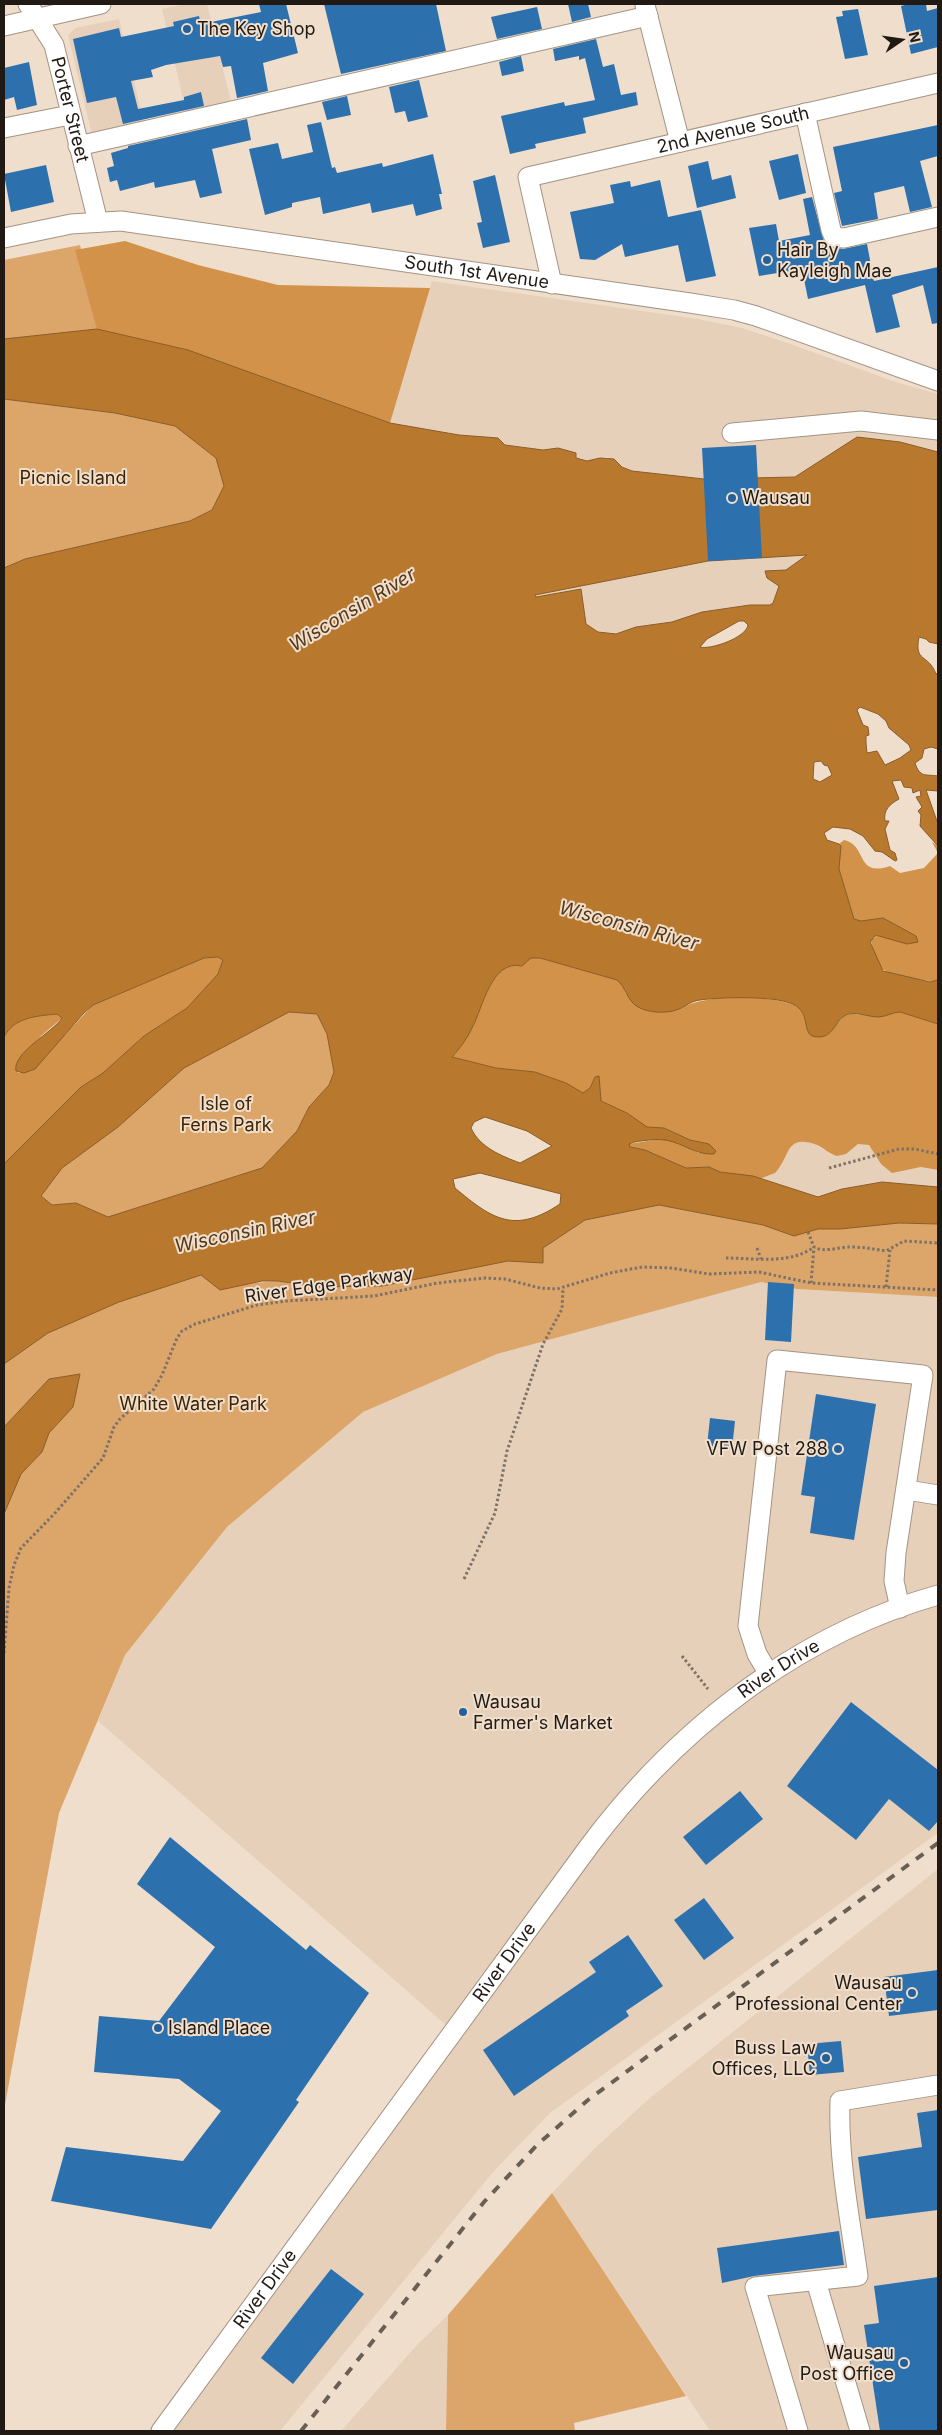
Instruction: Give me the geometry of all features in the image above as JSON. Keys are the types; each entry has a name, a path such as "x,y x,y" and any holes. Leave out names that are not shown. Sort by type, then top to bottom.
{"street":[{"path":"4,26 32,11 101,4"},
{"path":"78,146 647,10 680,142"},
{"name":"Porter Street","path":"32,11 54,45 98,222"},
{"name":"2nd Avenue South","path":"552,284 528,177 938,83"},
{"path":"805,113 834,237 839,239 938,217"},
{"path":"4,128 70,115"},
{"name":"South 1st Avenue","path":"4,238 71,224 121,221 734,310 938,380"},
{"path":"732,433 861,421 938,430"},
{"path":"769,1674 757,1654 748,1626 777,1360 923,1375 894,1570 900,1608"},
{"path":"907,1490 938,1495"},
{"name":"River Drive","path":"161,2431 622,1804 690,1734 740,1694 769,1674 822,1643 900,1608 938,1595"},
{"path":"798,2431 755,2287 858,2276 840,2122 840,2101 938,2084"},
{"path":"816,2281 860,2431"}],"path":[{"path":"829,1168 899,1149 915,1148 938,1154"},
{"path":"808,1232 814,1246 811,1283"},
{"path":"814,1246 822,1249 849,1246 890,1250 904,1241 938,1243"},
{"path":"726,1258 777,1259 797,1256 814,1246"},
{"path":"757,1248 760,1258"},
{"path":"886,1287 890,1250"},
{"name":"River Edge Parkway","path":"4,1653 9,1588 14,1564 21,1548 56,1512 103,1458 114,1427 128,1411 154,1389 162,1375 177,1338 188,1327 265,1304 286,1301 374,1296 467,1279 498,1278 546,1289 563,1288 610,1273 642,1267 671,1268 709,1274 759,1272 811,1283 938,1290"},
{"path":"464,1579 495,1512 505,1456 543,1344 562,1309 563,1288"},
{"path":"682,1656 708,1689"}],"shaded area":[{"path":"185,4 207,4 232,106 187,116 162,9"},
{"path":"119,19 145,127 93,139 68,35 75,28"},
{"path":"125,241 198,265 278,285 430,288 390,423 188,350 97,329 75,250"},
{"path":"432,281 698,319 742,328 788,343 893,381 938,394 938,452 900,442 857,437 795,477 704,479 632,471 607,457 587,461 576,458 558,448 543,450 505,445 498,438 459,435 390,423"},
{"path":"807,555 786,570 767,578 778,583 779,586 773,603 770,605 750,605 702,612 672,622 636,627 616,634 598,632 586,624 581,589 535,597 535,594 708,561"},
{"path":"844,840 856,848 866,864 871,868 879,869 890,866 900,873 924,868 938,853 938,980 935,982 894,975 880,968 871,939 879,936 918,942 916,937 883,918 861,921 854,919 839,869 839,844"},
{"path":"932,842 938,846 938,853"},
{"path":"218,957 223,960 218,974 187,1008 144,1036 103,1073 81,1087 4,1164 4,1037 8,1030 20,1021 34,1017 57,1014 62,1018 41,1036 16,1064 16,1071 19,1073 48,1053 93,1005 204,958"},
{"path":"531,958 540,958 617,980 622,984 626,994 679,1009 706,1000 739,997 787,1003 800,1007 812,1036 827,1035 844,1016 852,1014 885,1016 893,1012 900,1012 938,1024 938,1170 921,1167 892,1173 881,1164 869,1145 858,1144 846,1154 837,1156 817,1145 807,1142 794,1144 775,1173 759,1179 719,1172 709,1167 686,1168 645,1150 630,1147 629,1144 666,1138 699,1153 709,1144 690,1140 664,1128 646,1127 627,1113 601,1101 598,1091 599,1079 595,1077 590,1088 583,1093 566,1083 535,1072 496,1068 452,1057 470,1032 495,977 511,966 522,966"},
{"path":"800,1140 816,1145 832,1155 846,1154 858,1144 869,1145 881,1164 912,1169 921,1167 938,1170 938,1187 882,1182 842,1189 818,1197 759,1179 775,1173 787,1152 796,1141"},
{"path":"761,1282 797,1289 938,1297 938,1833 550,2113 494,2171 280,2431 161,2431 454,2032 98,1721 125,1655 227,1527 363,1412 497,1354"},
{"path":"938,1869 938,2431 710,2431 552,2193 596,2147 651,2097"},
{"path":"448,2315 446,2431 341,2431 416,2346"}],"green space":[{"path":"80,245 100,330 4,339 4,260"},
{"name":"Picnic Island","path":"4,399 115,413 175,426 216,458 224,486 212,510 190,521 25,559 4,568"},
{"name":"Isle of Ferns Park","path":"289,1012 317,1014 327,1034 334,1072 329,1085 309,1107 297,1131 262,1168 108,1217 76,1203 52,1205 41,1196 62,1168 118,1127 184,1068"},
{"name":"White Water Park","path":"659,1205 763,1225 794,1236 818,1229 899,1223 938,1224 938,1297 797,1289 761,1282 497,1354 363,1412 227,1527 125,1655 59,1813 4,2110 4,1514 21,1474 42,1452 49,1433 73,1407 80,1374 49,1379 4,1427 4,1364 48,1333 119,1302 201,1275 244,1284 278,1281 299,1286 365,1287 508,1261 543,1263 543,1248 585,1220"},
{"path":"552,2193 686,2396 574,2423 575,2431 446,2431 448,2315"}],"water":[{"name":"Wisconsin River","path":"97,329 188,350 390,423 459,435 498,438 505,445 543,450 558,448 576,453 576,458 587,461 600,458 614,459 622,467 632,471 704,479 795,477 857,437 900,442 938,452 938,644 919,637 918,651 933,667 936,674 938,673 938,749 931,747 924,749 922,758 915,763 921,773 938,776 938,791 926,790 938,824 938,846 920,826 921,815 918,811 922,807 916,797 921,796 920,790 913,793 912,788 904,787 901,780 892,781 899,799 888,808 885,814 885,821 889,821 885,829 890,850 895,853 897,860 895,861 882,852 875,851 863,836 850,829 833,827 824,833 827,840 841,846 839,869 854,919 861,921 883,918 916,936 918,942 907,944 879,936 875,936 870,942 883,971 930,982 938,980 938,1024 900,1012 878,1017 848,1014 841,1019 828,1035 819,1037 812,1036 809,1033 804,1016 796,1006 778,1000 744,998 709,999 694,1001 674,1011 653,1012 642,1009 634,1004 617,980 540,958 531,958 522,966 511,966 495,977 470,1032 452,1057 496,1068 535,1072 566,1083 583,1093 590,1088 595,1077 599,1076 601,1101 627,1113 647,1127 664,1128 690,1140 709,1144 716,1151 714,1154 705,1154 659,1139 629,1144 630,1147 645,1150 686,1168 709,1167 720,1172 753,1176 818,1197 842,1189 882,1182 938,1187 938,1224 899,1223 840,1229 818,1229 794,1236 763,1225 659,1205 585,1220 543,1248 543,1263 508,1261 382,1286 315,1287 278,1281 262,1281 220,1290 201,1275 119,1302 48,1333 4,1364 4,1164 81,1087 103,1073 144,1036 187,1008 218,974 223,960 218,957 204,958 93,1005 35,1069 24,1073 16,1071 16,1064 26,1050 62,1018 57,1014 20,1021 8,1030 4,1037 4,568 25,559 190,521 212,510 224,486 216,458 175,426 115,413 4,399 4,339","holes":["807,555 786,570 765,571 767,578 779,586 773,603 770,605 750,605 702,612 672,622 636,627 616,634 598,632 586,624 581,589 536,597 535,595 708,561","739,621 744,621 748,625 746,630 727,642 711,647 700,647 707,639","860,707 878,714 886,721 889,728 909,745 911,750 885,765 877,751 867,753 866,736 869,735 868,727 863,725 857,710","821,761 824,765 828,766 832,775 820,782 813,779 814,762","289,1012 317,1014 327,1034 334,1072 329,1085 309,1107 297,1131 262,1168 108,1217 76,1203 52,1205 41,1196 62,1168 118,1127 184,1068","485,1117 527,1131 552,1146 520,1163 486,1146 471,1128 474,1122","480,1173 561,1194 560,1204 530,1219 517,1221 493,1215 455,1188 453,1179"]},
{"path":"80,1374 73,1407 49,1433 42,1452 21,1474 4,1514 4,1427 49,1379"}],"building":[{"path":"259,4 286,4 298,53 263,63 268,91 237,98 231,66 223,67 220,56 166,65 151,70 153,77 131,81 138,109 184,100 184,97 201,92 204,106 123,124 116,97 87,103 73,39 119,28 121,37 174,26 173,22 199,16 200,21 206,20 206,23 261,12"},
{"path":"324,4 436,4 446,51 341,74"},
{"path":"568,4 588,4 591,17 572,22"},
{"path":"926,4 927,11 938,8 938,47 911,54 901,6"},
{"path":"537,7 542,29 497,39 491,17"},
{"path":"858,9 868,55 845,59 836,17 843,16 842,11"},
{"path":"596,39 603,67 614,64 621,95 636,92 638,105 583,118 586,133 535,144 536,148 510,154 501,116 564,102 565,106 595,100 585,58 579,60 579,56 555,61 553,49"},
{"path":"521,56 524,71 502,76 499,62"},
{"path":"29,62 37,105 17,110 14,97 4,100 4,68"},
{"path":"419,80 428,117 408,122 405,111 395,113 389,87"},
{"path":"347,96 351,115 327,120 322,102"},
{"path":"247,119 251,140 212,149 222,193 200,198 195,180 155,188 154,182 120,191 117,180 110,182 107,168 114,166 111,153 128,148 128,146"},
{"path":"321,122 332,168 335,167 337,173 382,163 383,167 433,154 442,194 439,194 442,209 416,216 413,204 372,213 370,203 323,214 320,197 292,203 292,207 265,215 249,149 278,143 282,159 313,152 307,125"},
{"path":"938,125 938,156 920,161 932,207 910,212 904,186 874,193 878,219 842,226 834,193 842,191 833,147"},
{"path":"798,154 806,193 779,200 769,161"},
{"path":"708,161 712,180 731,175 736,198 697,208 688,166"},
{"path":"46,165 54,202 11,212 4,174"},
{"path":"495,175 510,242 483,248 477,223 482,222 473,181"},
{"path":"660,180 668,217 701,210 716,276 686,282 678,245 625,257 622,244 595,260 580,259 570,212 614,203 610,185 630,181 631,187"},
{"path":"812,197 824,242 828,246 843,249 867,244 874,281 938,267 938,323 932,324 923,285 892,295 900,327 876,333 865,285 808,299 802,269 759,276 749,228 776,224 779,241 810,235 803,199"},
{"name":"Wausau","path":"756,445 762,558 708,561 702,448"},
{"path":"768,1282 794,1284 791,1342 765,1340"},
{"name":"VFW Post 288","path":"816,1394 876,1404 854,1540 810,1533 815,1497 801,1495"},
{"path":"710,1418 735,1421 732,1449 707,1446"},
{"path":"851,1702 938,1770 938,1821 929,1831 889,1799 856,1840 787,1786"},
{"path":"740,1791 763,1819 706,1865 683,1837"},
{"name":"Island Place","path":"170,1837 306,1950 310,1945 369,1993 296,2100 299,2102 211,2229 51,2201 66,2147 183,2161 221,2111 179,2079 94,2072 99,2016 159,2021 215,1947 137,1884"},
{"path":"704,1898 734,1938 704,1960 674,1920"},
{"path":"628,1935 663,1986 626,2011 629,2016 514,2096 483,2050 596,1972 589,1962"},
{"name":"Wausau Professional Center","path":"938,1970 938,2010 889,2016 884,1977"},
{"name":"Buss Law Offices, LLC","path":"841,2041 844,2072 810,2075 807,2044"},
{"path":"938,2110 938,2210 866,2219 858,2157 922,2147 917,2113"},
{"path":"839,2231 844,2265 754,2276 722,2283 717,2248"},
{"path":"331,2269 364,2294 293,2384 261,2358"},
{"name":"Wausau Post Office","path":"938,2277 938,2431 880,2431 864,2325 879,2323 874,2286"}],"railway":[{"path":"301,2431 484,2202 537,2145 588,2100 938,1843"}],"place":[{"name":"The Key Shop","path":"187,29"},
{"name":"Hair By Kayleigh Mae","path":"767,260"},
{"name":"Wausau","path":"732,498"},
{"name":"VFW Post 288","path":"838,1449"},
{"name":"Wausau Farmer's Market","path":"463,1712"},
{"name":"Wausau Professional Center","path":"912,1993"},
{"name":"Island Place","path":"158,2028"},
{"name":"Buss Law Offices, LLC","path":"826,2058"},
{"name":"Wausau Post Office","path":"904,2363"}]}
